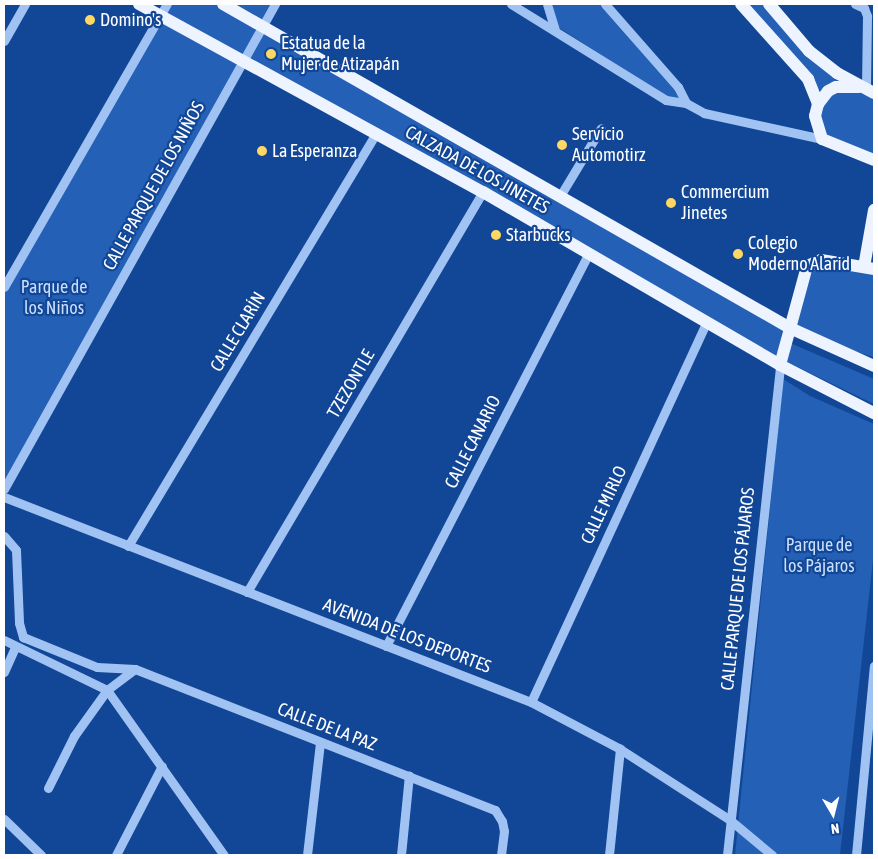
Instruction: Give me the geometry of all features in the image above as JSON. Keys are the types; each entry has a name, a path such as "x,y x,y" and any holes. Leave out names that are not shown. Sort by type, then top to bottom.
{"main road":[{"name":"CALZADA DE LOS JINETES","path":"139,4 483,192 780,365 874,413"},
{"name":"CALZADA DE LOS JINETES","path":"223,4 790,328 874,366"},
{"path":"740,4 808,79 818,104"},
{"path":"769,4 809,51 837,73 870,91"},
{"path":"870,91 836,87 828,90 818,104 815,116 822,139 874,160"},
{"path":"869,268 874,210"},
{"name":"CALLE PARQUE DE LOS PÁJAROS","path":"780,365 804,270 810,262 821,260 869,268"}],"street":[{"path":"4,41 25,4"},
{"path":"4,287 167,4"},
{"name":"CALLE PARQUE DE LOS NIÑOS","path":"4,490 242,60 275,4"},
{"path":"511,4 666,100 686,103 704,113 822,139"},
{"path":"547,4 555,30"},
{"path":"605,4 678,87 686,103"},
{"path":"855,4 864,8 867,16 870,91"},
{"path":"560,196 601,128"},
{"name":"CALLE CLARÍN","path":"128,546 376,134"},
{"name":"TZEZONTLE","path":"247,592 483,192"},
{"name":"CALLE CANARIO","path":"386,646 588,254"},
{"name":"CALLE MIRLO","path":"531,702 706,323"},
{"name":"CALLE PARQUE DE LOS PÁJAROS","path":"727,855 780,365"},
{"name":"AVENIDA DE LOS DEPORTES","path":"4,497 531,702 620,749 730,820 772,855"},
{"name":"CALLE DE LA PAZ","path":"4,536 16,550 19,623 23,637 96,667 135,669 409,775 494,810 502,821 504,831 502,855"},
{"path":"4,640 16,648 107,690 224,855"},
{"path":"4,672 16,648"},
{"path":"856,855 874,666"},
{"path":"48,788 74,736 107,690 135,669"},
{"path":"307,855 320,742"},
{"path":"609,855 620,749"},
{"path":"116,855 162,766"},
{"path":"401,855 409,775"},
{"path":"4,819 41,855"}],"green space":[{"name":"Parque de los Niños","path":"167,4 222,4 261,26 4,487 4,289"},
{"path":"234,4 271,4 262,21"},
{"path":"550,4 603,4 677,88 682,100 666,97 558,27"},
{"path":"747,4 765,4 844,79 821,92 803,65"},
{"path":"262,26 783,328 776,360 244,60"},
{"path":"830,92 865,92 874,98 874,158 823,136 819,113"},
{"path":"814,266 874,272 873,357 831,344 796,324"},
{"path":"790,343 874,379 874,404 783,360"},
{"name":"Parque de los Pájaros","path":"783,379 810,396 874,424 874,551 840,855 735,855"}],"place":[{"name":"Domino's","path":"90,20"},
{"name":"Estatua de la Mujer de Atizapán","path":"271,54"},
{"name":"Servicio Automotirz","path":"562,145"},
{"name":"La Esperanza","path":"262,151"},
{"name":"Commercium Jinetes","path":"671,203"},
{"name":"Starbucks","path":"496,235"},
{"name":"Colegio Moderno Alarid","path":"738,254"}]}
